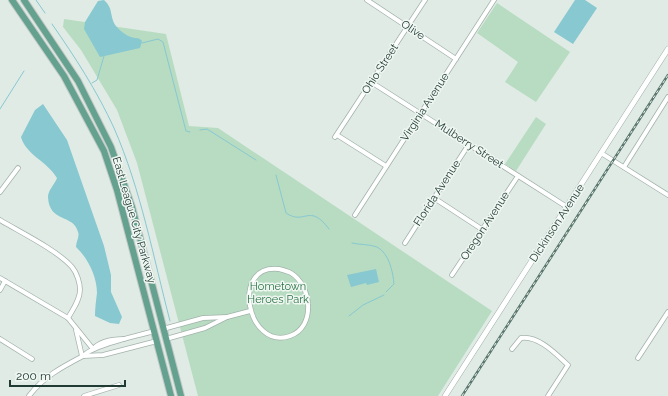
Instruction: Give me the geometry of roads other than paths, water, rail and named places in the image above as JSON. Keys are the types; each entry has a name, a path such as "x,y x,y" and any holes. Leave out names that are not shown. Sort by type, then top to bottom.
{"main road":[{"name":"East League City Parkway","path":"12,0 68,82 104,151 117,190 171,396"},
{"name":"East League City Parkway","path":"24,0 78,81 105,131 128,191 181,396"},
{"path":"154,331 163,329"},
{"path":"157,341 166,339"}],"street":[{"name":"Ohio Street","path":"386,166 336,136 425,0"},
{"name":"Virginia Avenue","path":"355,215 494,0"},
{"name":"Olive","path":"368,1 408,26 456,60"},
{"name":"Dickinson Avenue","path":"445,396 668,49"},
{"name":"Mulberry Street","path":"371,82 567,207"},
{"path":"624,167 668,97"},
{"name":"Florida Avenue","path":"405,243 469,144"},
{"path":"601,154 668,195"},
{"path":"0,192 18,168"},
{"name":"Oregon Avenue","path":"452,275 518,176"},
{"path":"434,198 483,230"},
{"path":"0,220 49,250 73,268 80,283 80,290 77,303 68,318"},
{"path":"270,269 279,269 291,273 303,287 307,298 308,314 304,326 296,334 288,337 278,337 266,332 256,323 250,311 249,296 252,285 260,274 270,269"},
{"path":"0,278 68,318 93,349"},
{"path":"0,290 5,281"},
{"path":"163,329 209,317 227,317 250,311"},
{"path":"638,358 668,312"},
{"path":"166,339 211,326 227,317"},
{"path":"191,322 194,331"},
{"path":"75,326 83,356"},
{"path":"29,396 47,377 63,365 83,356 93,349 154,331"},
{"path":"512,349 521,338 528,337 554,352 568,366 548,396"},
{"path":"0,339 32,359"},
{"path":"83,356 103,355 157,341"},
{"path":"84,396 119,385"}],"water":[{"path":"104,0 109,6 116,26 120,31 127,35 141,40 140,48 100,57 84,29 85,22 98,1"},
{"path":"575,0 585,0 597,8 573,44 554,32"},
{"path":"43,104 67,140 104,246 111,275 111,292 122,317 119,324 110,323 95,316 97,287 94,274 88,262 76,247 79,235 76,226 57,215 49,205 48,194 57,178 48,167 27,149 21,137 35,110"},
{"path":"376,269 379,282 367,285 366,283 351,287 347,275"}],"waterway":[{"path":"36,0 45,13"},
{"path":"52,24 93,88 114,128 132,175 146,223 170,321"},
{"path":"142,43 158,39 163,42 186,131 190,132"},
{"path":"92,83 97,80 104,56"},
{"path":"0,109 24,71"},
{"path":"200,130 207,129 256,160"},
{"path":"276,175 286,213 298,217 317,217 329,229"},
{"path":"352,243 371,245 377,247 385,254 393,274 394,284 386,292"},
{"path":"349,316 363,305 384,295"}],"railway":[{"path":"462,396 668,75"}],"park label":[{"name":"Hometown Heroes Park","path":"278,292"}]}
